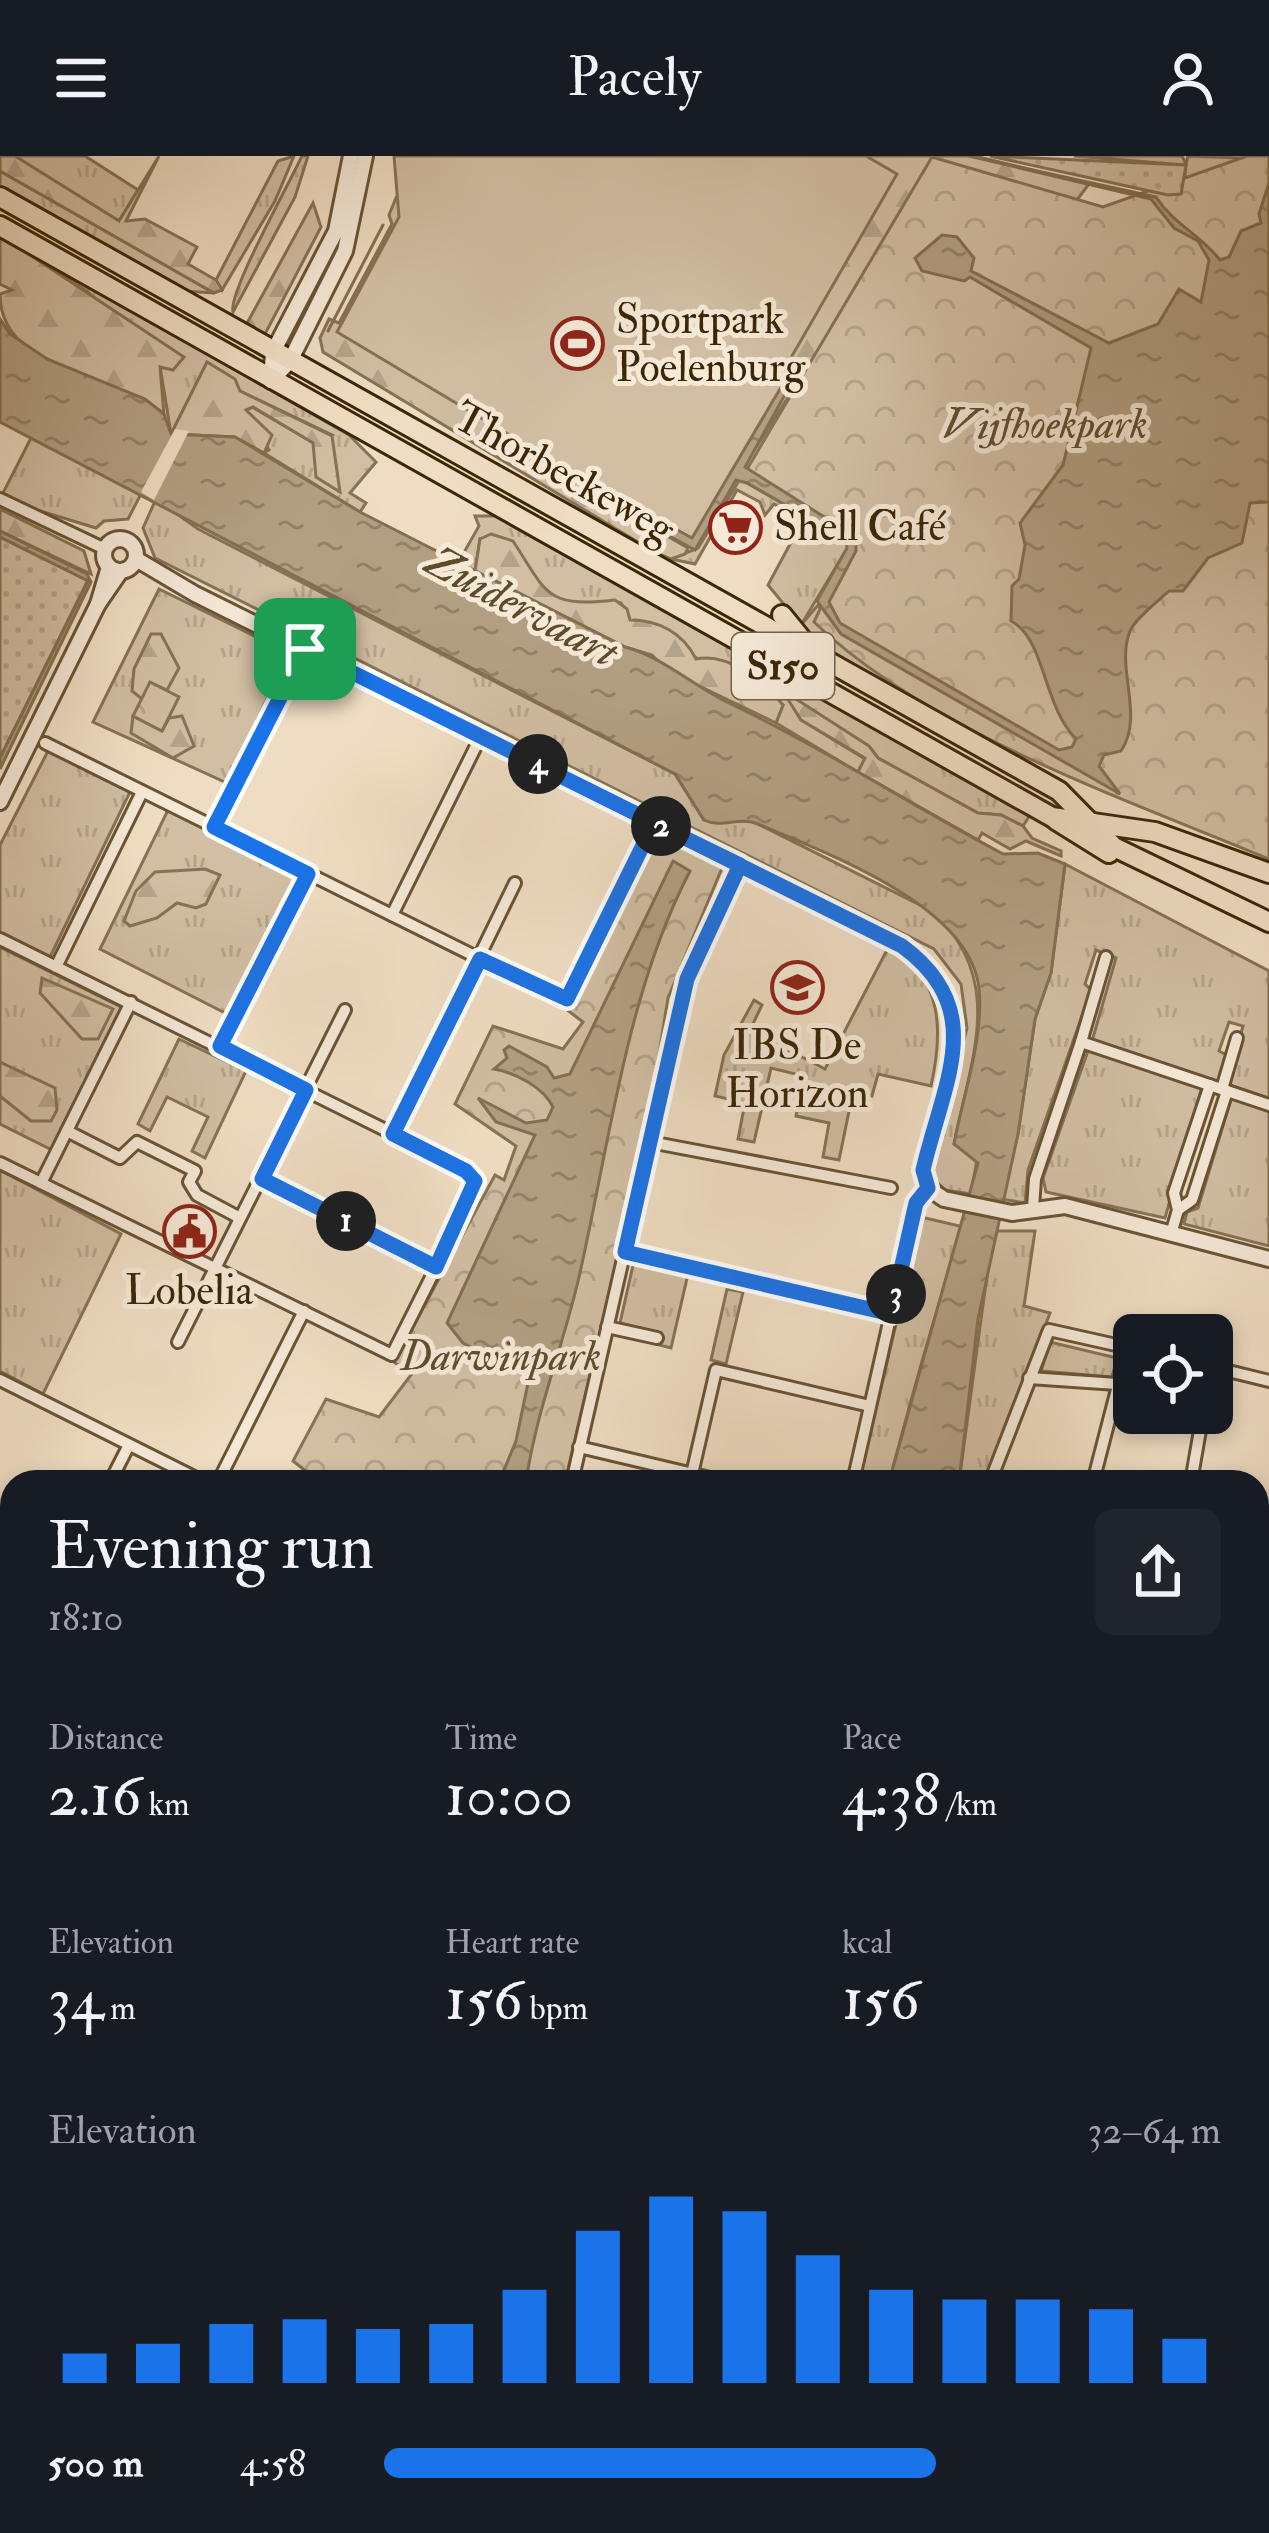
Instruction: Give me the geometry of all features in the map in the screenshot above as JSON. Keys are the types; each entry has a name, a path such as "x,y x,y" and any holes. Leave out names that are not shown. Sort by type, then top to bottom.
{"main road":[{"name":"Thorbeckeweg","path":"0,197 1059,791 1114,848 1269,926"},
{"name":"Thorbeckeweg","path":"0,226 1052,817 1193,842 1269,873"},
{"path":"356,426 375,450"},
{"path":"481,507 510,511"},
{"path":"662,569 699,573"},
{"path":"782,615 811,651"},
{"name":"S150","path":"1052,817 1115,856 1269,926"}],"street":[{"path":"271,380 331,245 351,156"},
{"path":"281,357 345,251 365,156"},
{"path":"0,499 105,549 124,566 171,581 902,946 946,988 953,1006 954,1040 923,1170 928,1188 950,1201 1012,1213 1065,1206 1269,1258"},
{"path":"0,802 98,604 124,566 127,541 112,541 105,549"},
{"path":"214,827 305,649"},
{"path":"392,915 481,736"},
{"path":"51,746 567,999 654,823"},
{"path":"56,967 142,792"},
{"path":"574,1470 687,979 740,865"},
{"path":"220,1046 308,874"},
{"path":"393,1134 515,883"},
{"path":"0,939 466,1171 475,1190 392,1355 0,1162"},
{"path":"1033,1208 1035,1179 1106,957"},
{"path":"41,1183 131,1002"},
{"path":"178,1342 344,1010"},
{"path":"1178,1210 1192,1200 1237,1038"},
{"path":"1081,1042 1269,1105"},
{"path":"1172,1234 1178,1210 1174,1193 1220,1089"},
{"path":"67,1131 121,1158 136,1142 178,1160 195,1171 189,1182 197,1195 240,1218"},
{"path":"650,1142 891,1187"},
{"path":"262,1179 436,1267"},
{"path":"856,1470 916,1203 928,1188"},
{"path":"625,1252 891,1314"},
{"path":"224,1470 304,1311"},
{"path":"607,1327 657,1338"},
{"path":"994,1470 1049,1330 1113,1344"},
{"path":"693,1470 716,1370 870,1406"},
{"path":"1233,1372 1269,1381"},
{"path":"1029,1378 1113,1384"},
{"path":"0,1380 180,1470"},
{"path":"1096,1470 1113,1400"},
{"path":"1193,1470 1199,1434"},
{"path":"116,1470 129,1445"},
{"path":"579,1447 675,1470"}],"green space":[{"path":"0,156 15,156 119,221 159,156 126,221 145,219 197,247 188,264 216,280 222,290 214,293 0,171"},
{"path":"14,156 85,156 138,190 119,221"},
{"path":"294,156 275,201 222,290 216,280 278,161"},
{"path":"302,156 308,156 295,197 233,312 261,237"},
{"name":"Sportpark Poelenburg","path":"394,156 866,156 897,174 792,356 799,380 694,545 337,332 399,217"},
{"path":"848,156 975,156 1089,184 1068,212 803,377 796,373 802,362 769,358"},
{"path":"990,156 1186,165 1181,194 1168,195"},
{"path":"1074,156 1182,156 1186,164 1188,156 1269,159 1183,194 1186,165"},
{"name":"Vijfhoekpark","path":"1247,156 1269,156 1269,859 1030,759 913,697 860,661 814,622 852,542 743,476 932,157 1103,207"},
{"path":"0,171 214,293 184,291 0,187"},
{"path":"396,198 455,231 687,520 583,488 688,548 685,554 671,559 651,550 323,352 320,338 329,319 339,323 392,224 389,215"},
{"path":"313,203 321,227 264,336 246,325"},
{"path":"0,235 349,435 376,462 350,493 366,503 360,512 264,453 269,450 244,410 252,407 314,443 332,435 240,391 207,363 171,434 160,366 88,292"},
{"path":"0,235 184,357 173,370 160,367 164,414 143,400 63,368 19,340 5,320 0,294 12,290 0,284"},
{"path":"207,362 235,379 240,391 332,436 340,492 316,477 313,443 253,407 246,410 272,435 264,453 235,437 171,434"},
{"path":"31,438 142,492 128,519 104,521 96,528 31,508 3,493"},
{"path":"740,479 845,539 848,547 801,625 768,585 803,520 774,504 765,515 760,502 737,490 695,564 671,559 698,548"},
{"path":"156,499 198,529 675,774 704,820 752,821 932,911 955,937 976,992 974,1050 954,1144 977,1159 971,1194 945,1190 930,1175 967,1028 961,984 934,949 155,558 143,528"},
{"path":"0,509 84,551 91,574 0,531"},
{"path":"475,516 500,516 526,529 1030,815 1023,826 1001,815 978,813 878,758 869,746 785,693 801,720 865,759 858,772 776,723 783,705 629,621 621,603 572,604 552,595 528,571 519,551 480,539 475,571 458,563 479,526"},
{"path":"491,534 513,541 542,585 561,599 615,600 627,609 630,620 651,622 677,635 696,659 721,660 745,671 783,705 776,723 668,671 652,655 625,647 475,571 480,539"},
{"path":"0,537 88,580 0,758"},
{"path":"159,589 289,653 227,783 93,722"},
{"path":"818,605 825,617 1038,758 983,744 826,648 801,625"},
{"path":"151,634 161,634 179,668 167,690 150,683 142,699 132,691 134,669"},
{"path":"150,682 179,697 162,731 133,716"},
{"path":"782,690 869,746 878,758 978,813 1001,815 1023,826 1032,838 1061,851 1061,856 1026,841 1010,849 982,833 978,840 858,772 865,758 801,720"},
{"path":"133,716 162,731 169,718 182,716 194,746 173,758 131,733"},
{"path":"48,751 130,792 50,957 0,932 0,845"},
{"path":"168,810 299,875 229,1015 100,949"},
{"name":"Darwinpark","path":"657,835 722,868 668,998 646,1135 568,1470 305,1470 293,1461 326,1399 379,1417 411,1375 394,1362 495,1175 504,1180 516,1146 455,1104 493,1026 563,1049 583,1022 566,1009"},
{"path":"1065,864 1269,971 1269,1099 1227,1084 1243,1026 1229,1022 1219,1051 1227,1055 1218,1082 1092,1041 1116,958 1096,950 1085,984 1091,990 1028,1170 1025,1203 1001,1199 1018,1134 1035,1019 1051,973"},
{"path":"205,869 220,875 206,904 196,908 177,903 157,918 130,926 124,921 136,891 155,872"},
{"path":"0,947 123,1008 54,1151 0,1124"},
{"path":"888,948 920,974 935,1008 937,1046 931,1086 878,1074 872,1096 853,1092 839,1160 823,1157 829,1123 796,1116 804,1076 771,1068 754,1142 738,1139 745,1103 715,1096 724,1055 754,1000 762,1005 750,1030 825,1069"},
{"path":"42,978 113,1009 98,1039 82,1039 40,993"},
{"path":"179,1039 246,1071 205,1158 192,1151 208,1117 167,1097 150,1131 138,1124"},
{"path":"1088,1051 1202,1087 1165,1218 1046,1192 1043,1178"},
{"path":"0,1062 55,1088 57,1110 51,1121 31,1121 0,1096"},
{"path":"1231,1099 1269,1109 1269,1246 1184,1224 1187,1212 1198,1208"},
{"path":"0,1170 121,1234 43,1394 0,1371"},
{"path":"921,1217 964,1227 892,1470 862,1470"},
{"path":"993,1231 1035,1231 1024,1306 1050,1313 990,1470 961,1470"},
{"path":"634,1261 688,1274 671,1348 659,1345 661,1333 620,1323"},
{"path":"727,1289 743,1292 726,1364 711,1360"},
{"path":"1050,1342 1113,1357 1112,1377 1041,1371"}],"water":[{"path":"969,156 1156,197 1220,260 1229,257 1241,231 1261,223 1259,214 1269,183 1269,502 1250,503 1242,543 1208,558 1183,591 1169,591 1130,631 1126,645 1128,737 1121,751 1104,755 1099,766 1120,794 841,634 817,601 847,548 845,539 747,483 736,480 695,550 582,488 587,480 692,538 797,360 803,362 745,467 856,537 856,551 829,602 840,623 1059,750 1072,747 1076,739 1056,708 1038,657 1011,621 1012,586 1019,579 1025,545 1020,523 1063,465 1091,348 970,277 964,281 922,271 915,258 942,235 957,237 974,258 971,271 1109,343 1158,324 1179,289 1201,302 1209,260 1198,241 1174,228 1151,199"},
{"name":"Zuidervaart","path":"0,319 10,334 47,359 145,399 164,414 171,434 235,437 360,512 652,658 1003,854 1038,853 1065,864 1051,973 1035,1019 1018,1134 978,1319 960,1470 892,1470 978,1163 954,1144 980,1008 970,959 951,932 891,886 820,850 751,822 704,820 675,774 0,422"},
{"path":"0,531 87,574 91,582 0,769 0,758 88,581 0,537"},
{"path":"673,861 690,871 668,918 635,1018 579,1277 528,1470 504,1470 516,1441 529,1378 463,1343 447,1323 535,1135 496,1122 478,1098 526,1123 547,1120 553,1107 543,1093 494,1069 507,1058 504,1050 509,1046 547,1067 554,1078 570,1074"}],"pier":[{"path":"175,429 189,431 154,500 141,492"}],"waterway":[{"path":"328,331 383,225"}],"place":[{"name":"Sportpark Poelenburg","path":"577,344"},
{"name":"Shell Café","path":"735,527"},
{"name":"IBS De Horizon","path":"797,987"},
{"name":"Lobelia","path":"189,1232"}],"route":[{"path":"305,649 563,776 902,946 929,966 953,1006 954,1040 923,1170 928,1188 916,1203 891,1314 625,1252 687,979 710,924 740,865 724,857 654,823 567,999 480,959 433,1051 393,1134 466,1171 475,1181 475,1190 436,1267 262,1179 306,1090 220,1046 308,874 214,827 244,779 305,649"}]}
